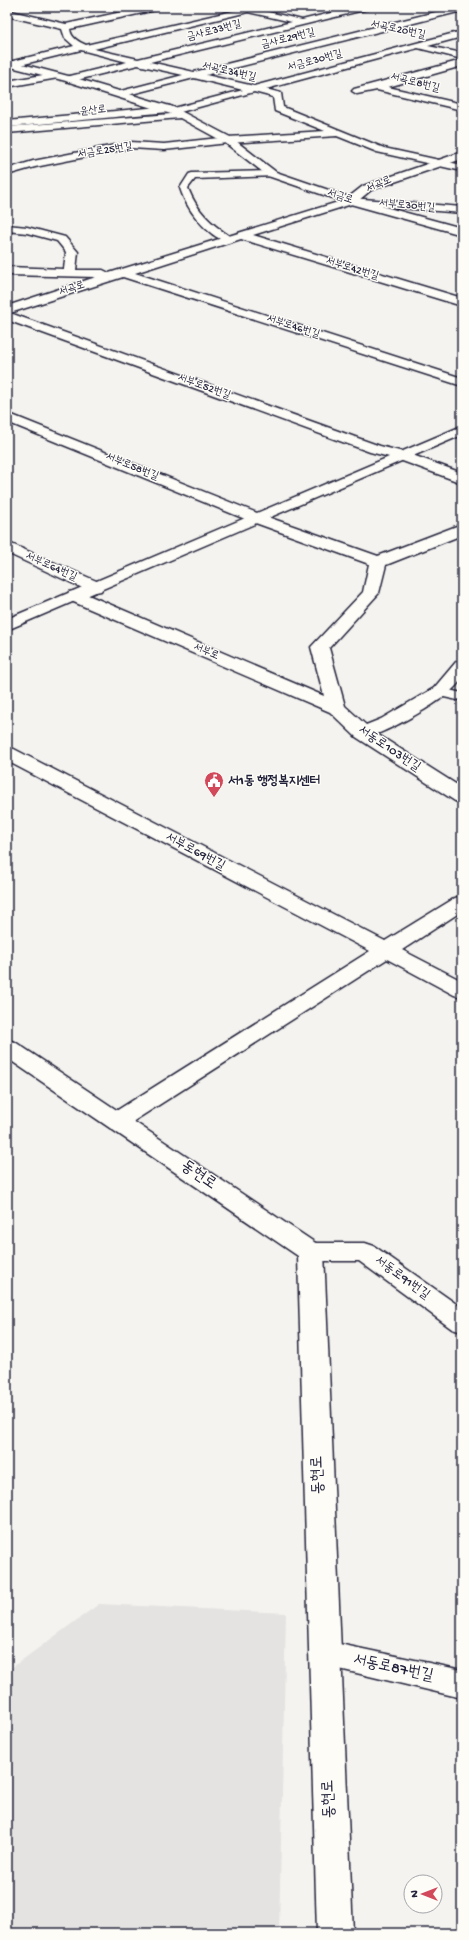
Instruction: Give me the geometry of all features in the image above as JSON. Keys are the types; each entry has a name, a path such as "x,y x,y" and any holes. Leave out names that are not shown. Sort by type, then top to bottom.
{"street":[{"path":"7,13 66,27 156,7"},
{"path":"235,7 325,26"},
{"path":"9,64 258,7"},
{"name":"금사로33번길","path":"69,79 365,7"},
{"name":"금사로29번길","path":"120,94 462,8"},
{"name":"서곡로34번길","path":"66,27 69,38 84,48 193,76 278,95 278,109 342,133 381,150 462,168"},
{"name":"서곡로20번길","path":"339,29 381,38"},
{"name":"서금로30번길","path":"175,112 462,34"},
{"name":"서곡로20번길","path":"396,42 462,56"},
{"name":"서곡로8번길","path":"377,86 462,63"},
{"name":"서금로","path":"9,64 69,79 175,112 228,140 272,174 351,201 462,232"},
{"name":"서금로","path":"7,84 55,76"},
{"path":"357,91 377,86"},
{"name":"서곡로8번길","path":"377,86 462,108"},
{"path":"7,124 175,112"},
{"name":"윤산로","path":"7,130 175,112"},
{"path":"228,140 342,133"},
{"name":"서금로25번길","path":"7,172 33,164 131,145 164,147 228,140"},
{"name":"서곡로","path":"7,310 351,201 367,188 462,155"},
{"name":"서부로30번길","path":"351,201 462,210"},
{"path":"7,228 27,230 61,239 72,252 70,272"},
{"name":"서부로42번길","path":"241,235 462,302"},
{"path":"7,271 120,274"},
{"name":"서부로46번길","path":"120,274 462,382"},
{"name":"서부로52번길","path":"7,316 375,449 402,456"},
{"name":"서부로58번길","path":"7,417 256,518"},
{"path":"7,625 462,430"},
{"path":"402,456 462,478"},
{"path":"256,518 378,562 462,528"},
{"name":"서부로64번길","path":"7,547 95,587"},
{"path":"336,708 320,647 371,593 378,562"},
{"name":"서부로","path":"75,596 336,708"},
{"path":"362,733 388,723 440,692 462,666"},
{"name":"서동로103번길","path":"336,708 362,733 462,796"},
{"name":"서부로69번길","path":"7,753 462,990"},
{"path":"116,1121 462,902"},
{"name":"동현로","path":"7,1047 311,1252 335,1933"},
{"name":"서동로91번길","path":"311,1252 365,1252 462,1322"},
{"name":"서동로87번길","path":"325,1654 462,1684"}],"lane":[{"path":"228,239 210,227 199,217 189,204 184,188 192,176 272,174"},
{"path":"440,692 462,697"}],"shaded area":[{"path":"99,1604 286,1613 279,1933 7,1933 7,1671"}],"place":[{"name":"서1동 행정복지센터","path":"214,798"}]}
